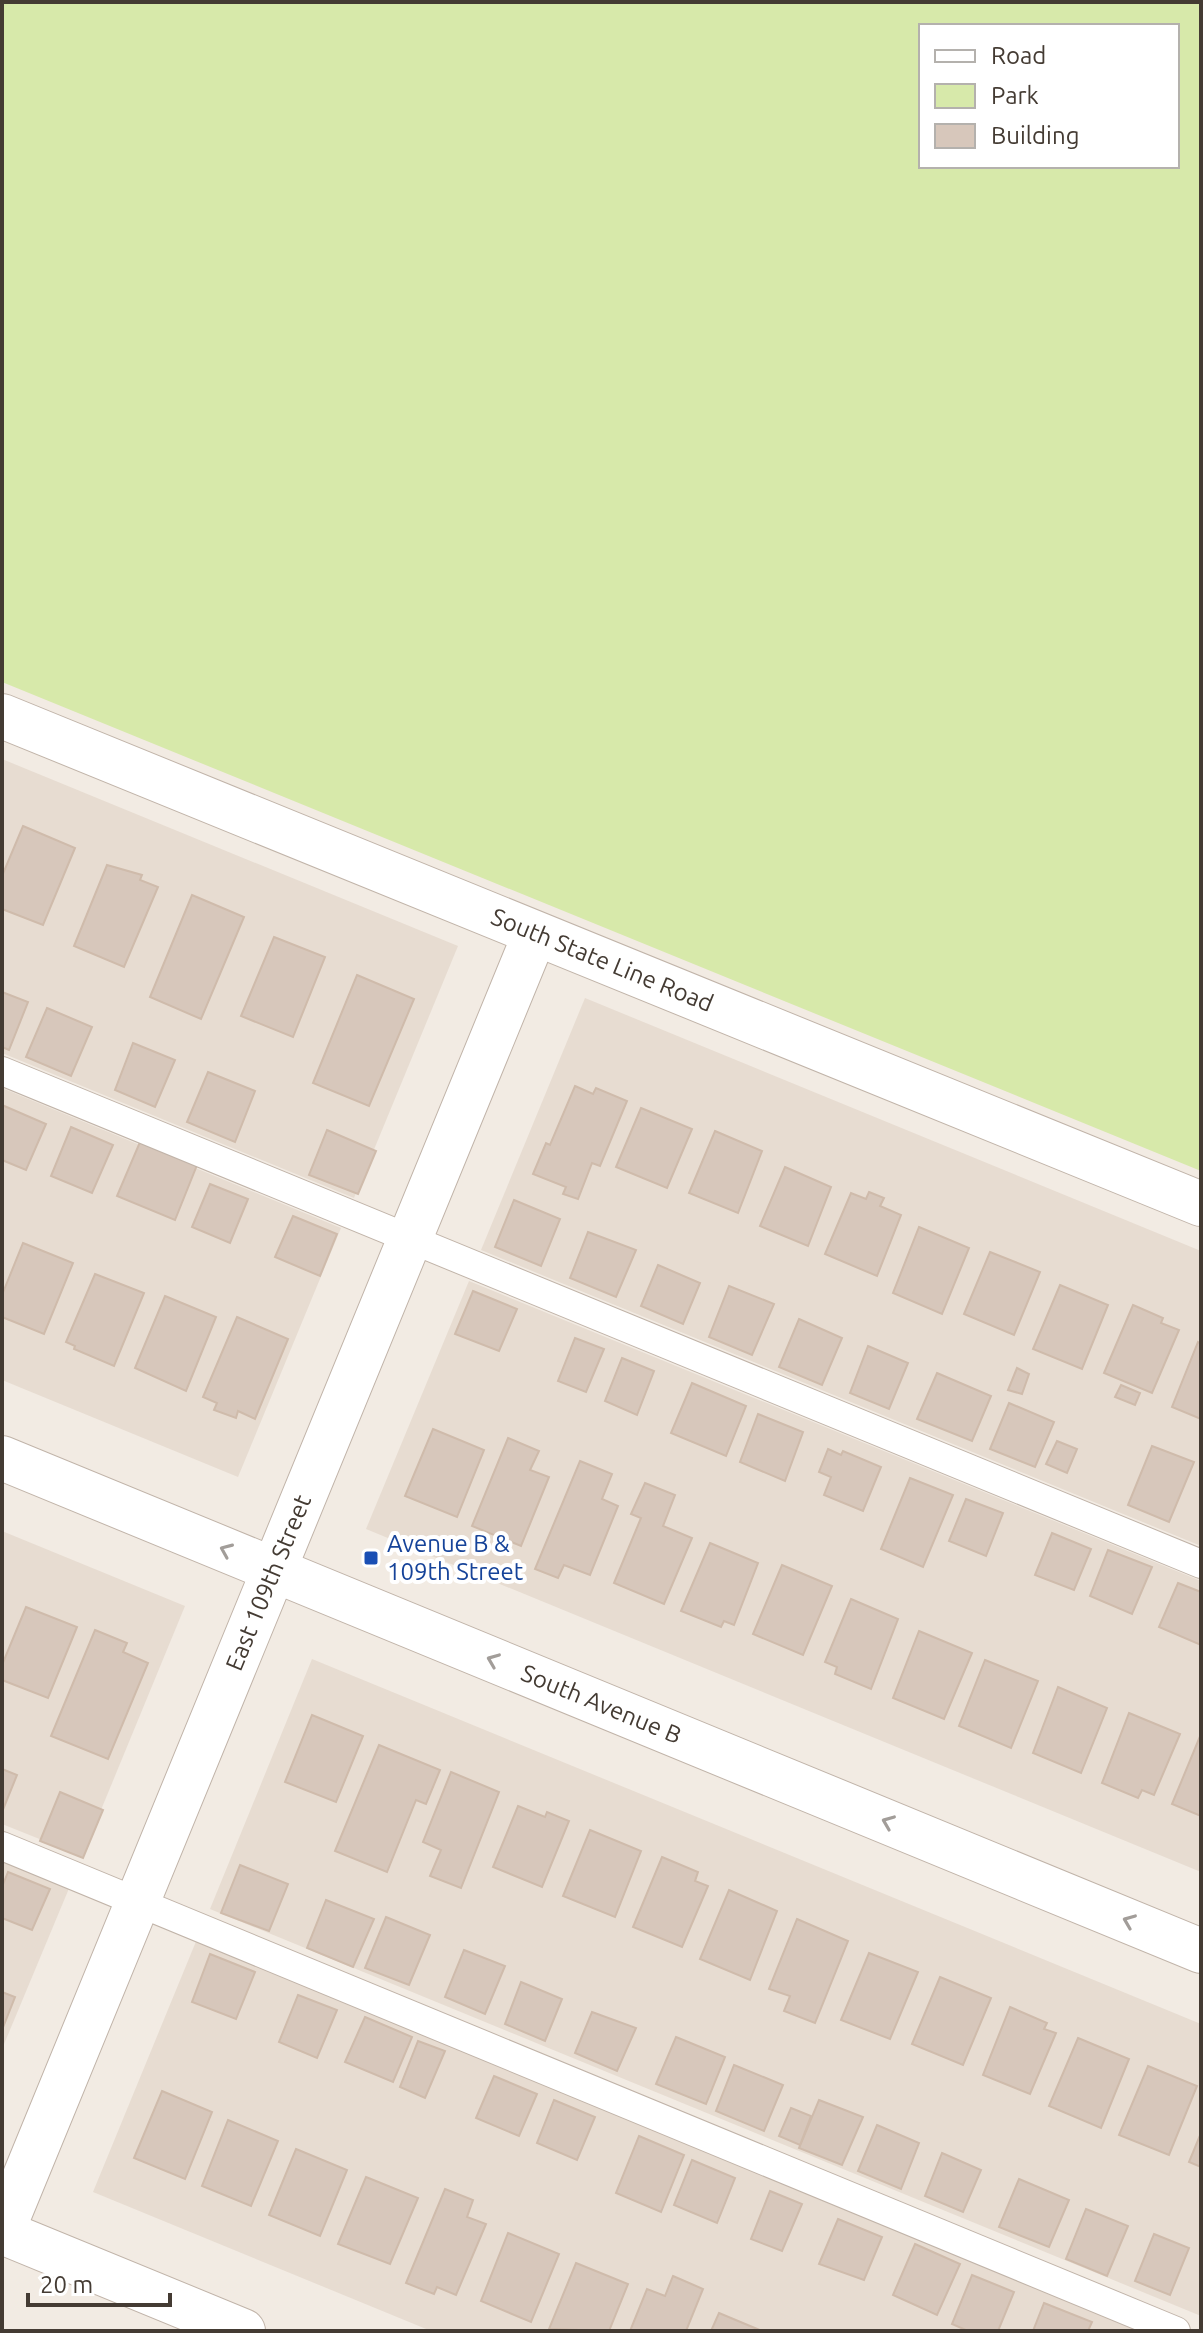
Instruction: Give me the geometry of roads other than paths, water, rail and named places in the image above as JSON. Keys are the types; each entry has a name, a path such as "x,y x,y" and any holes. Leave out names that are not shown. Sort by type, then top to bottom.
{"street":[{"name":"South State Line Road","path":"2,716 1201,1204"},
{"name":"East 109th Street","path":"2,2232 535,934"},
{"name":"South Avenue B","path":"2,1458 1201,1951"},
{"path":"2,2232 243,2331"}],"lane":[{"path":"2,1071 1201,1564"},
{"path":"2,1846 1176,2331"}],"place":[{"name":"Avenue B & 109th Street","path":"371,1558"}]}
